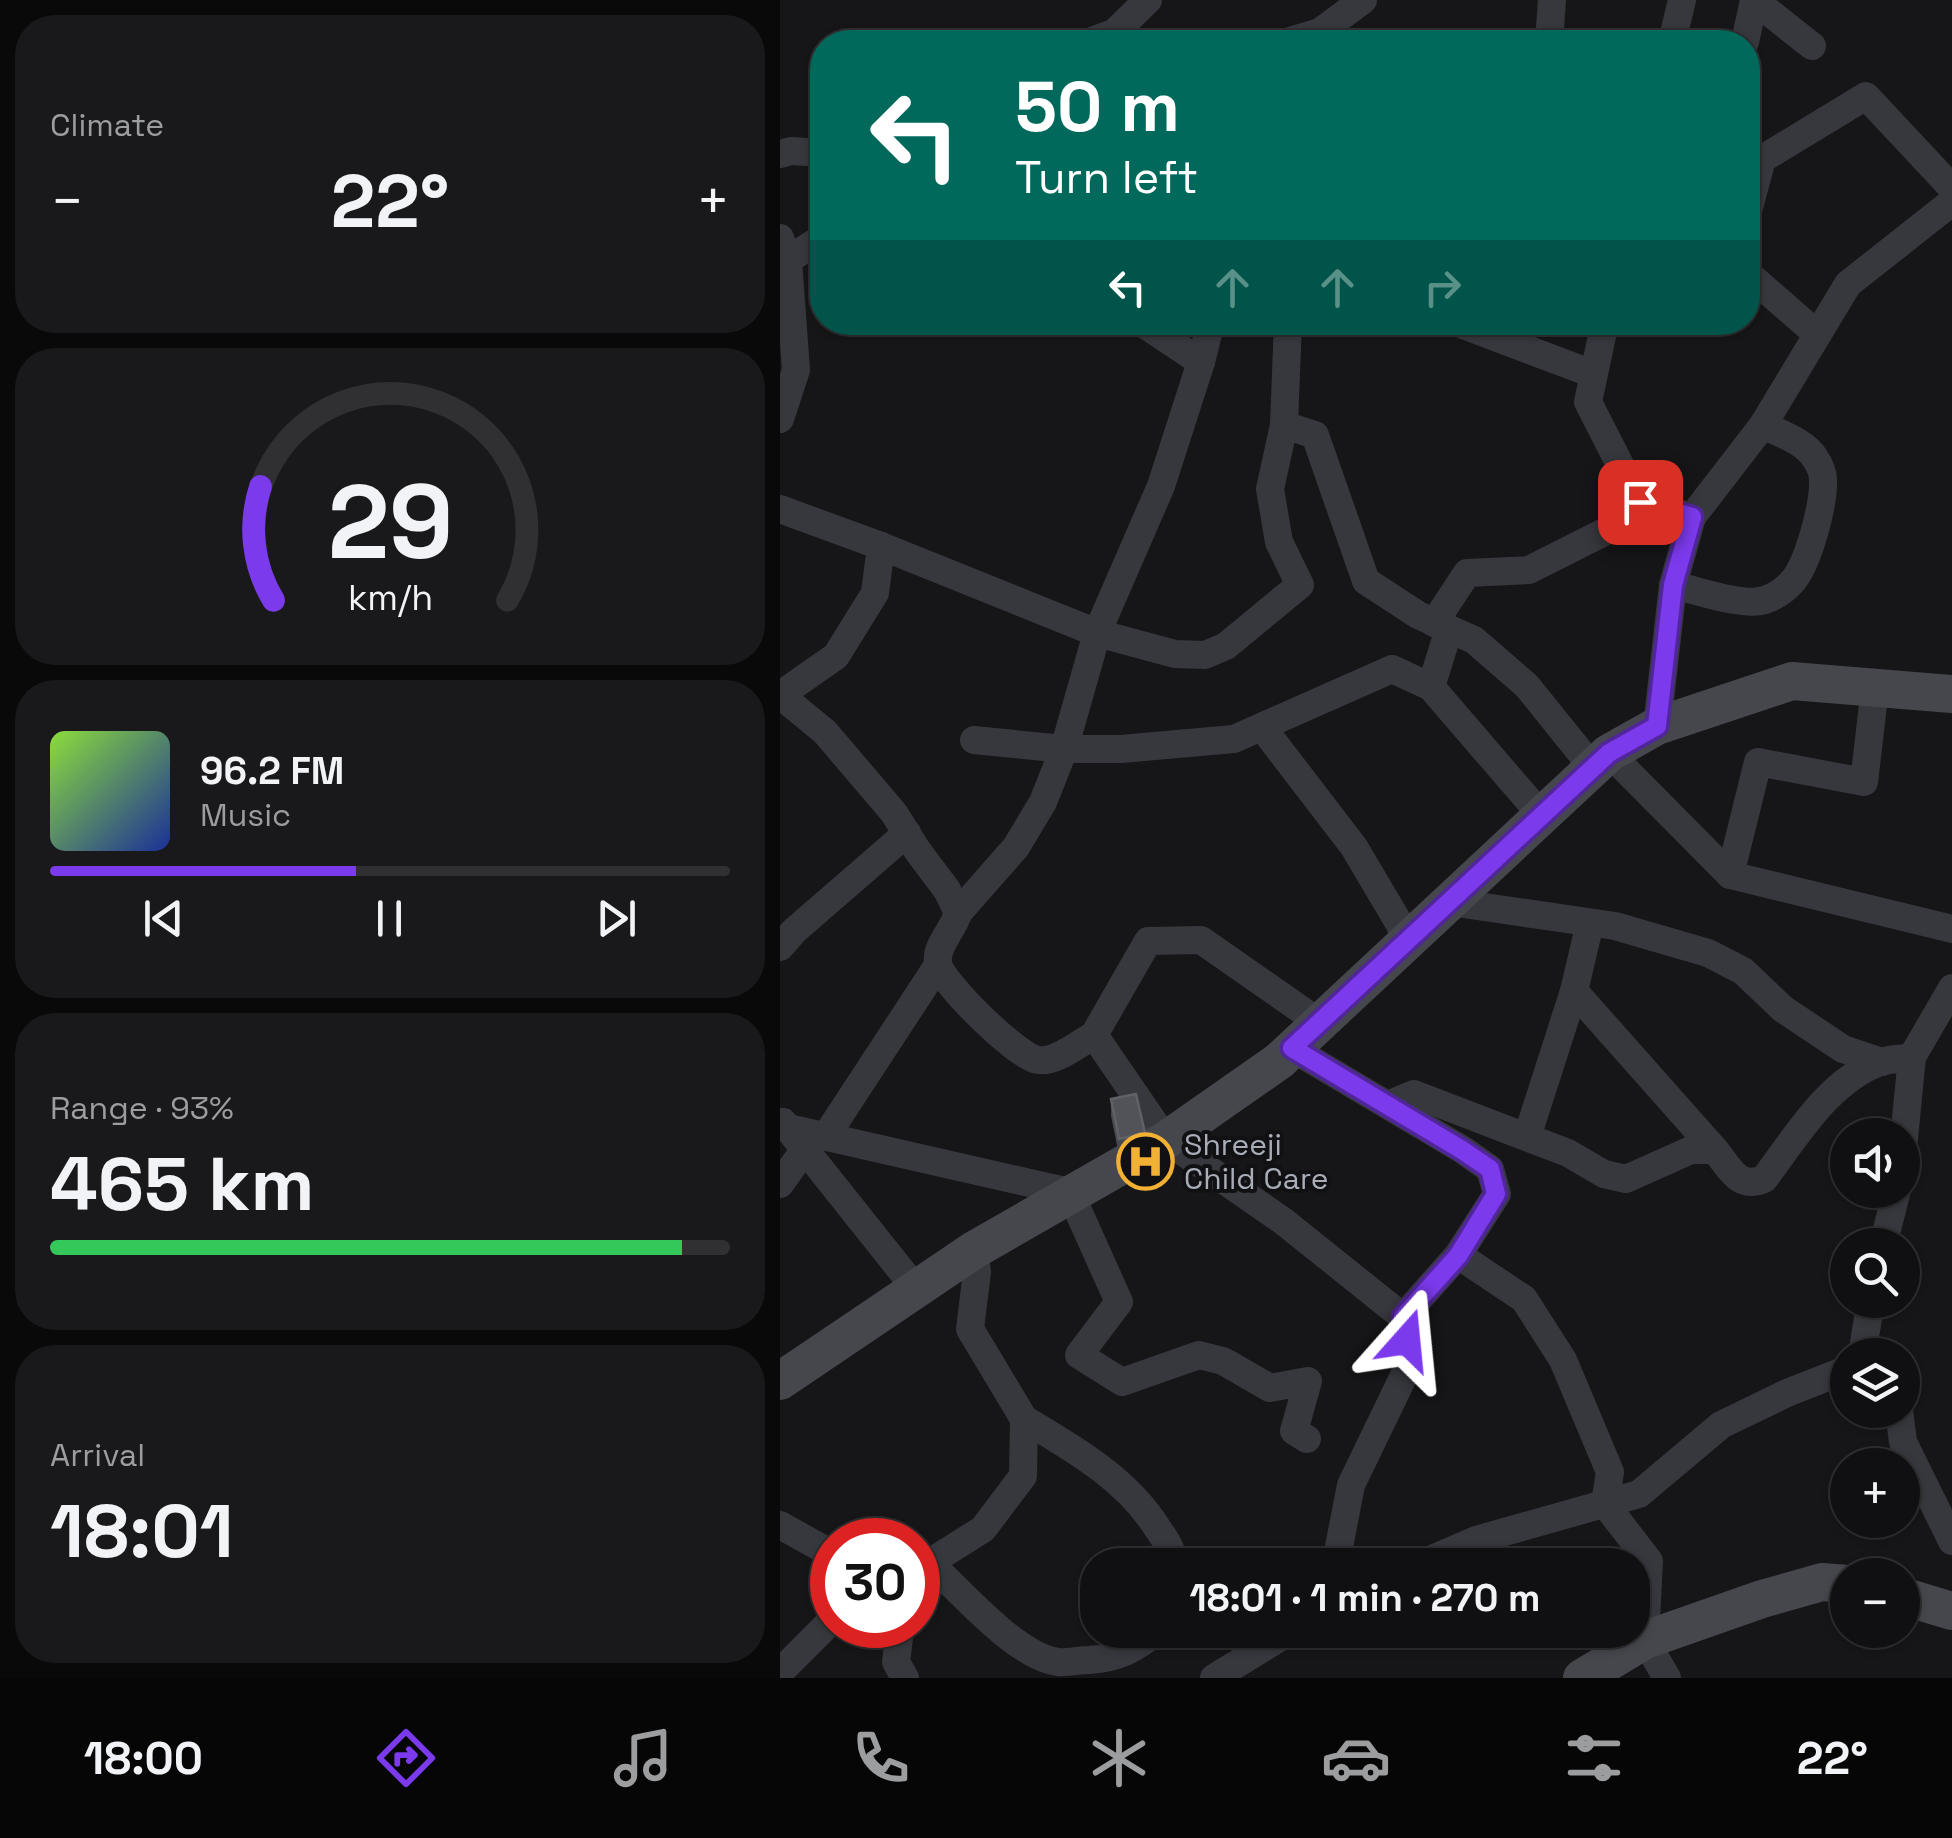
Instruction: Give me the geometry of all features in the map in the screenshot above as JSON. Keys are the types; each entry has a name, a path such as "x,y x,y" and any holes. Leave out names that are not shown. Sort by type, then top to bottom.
{"street":[{"path":"1116,30 1148,0"},
{"path":"1323,30 1363,0"},
{"path":"1550,30 1552,0"},
{"path":"1675,30 1682,0"},
{"path":"1748,30 1754,0 1812,46"},
{"path":"1760,154 1866,96 1952,188"},
{"path":"780,154 810,152"},
{"path":"1657,726 1673,585 1692,517 1763,425 1848,284 1952,202"},
{"path":"780,419 796,370 783,255 810,243"},
{"path":"1760,285 1816,334"},
{"path":"1160,335 1201,362"},
{"path":"780,1184 800,1133 938,965 941,946 958,913 1016,847 1043,802 1064,750 1096,634 1161,486 1208,335"},
{"path":"780,509 1096,634 1175,654 1205,656 1226,646 1300,585 1278,542 1270,488 1284,426 1288,335"},
{"path":"1490,335 1593,374"},
{"path":"1603,335 1588,402 1640,502 1692,517"},
{"path":"1673,585 1762,602 1792,583 1806,560 1824,475 1804,445 1763,425"},
{"path":"1284,426 1314,436 1366,581 1418,616 1474,640 1527,686 1601,761 1730,874 1952,929"},
{"path":"1431,686 1442,626 1467,573 1529,570 1620,524 1640,502"},
{"path":"881,546 875,592 836,656 780,695 826,732 894,813 947,890 958,913"},
{"path":"974,740 1064,750 1234,739 1392,669 1431,686 1542,816"},
{"path":"780,1380 974,1250 1166,1140 1279,1062 1601,761 1657,726 1792,681 1952,694"},
{"path":"1730,874 1758,762 1864,782 1875,688"},
{"path":"1262,727 1354,847 1409,940"},
{"path":"780,947 794,930 907,834"},
{"path":"1450,902 1615,926 1708,953 1742,971 1782,1009 1843,1049 1882,1062"},
{"path":"1527,1137 1574,992 1590,922"},
{"path":"938,965 968,1003 1022,1054 1037,1060 1051,1059 1094,1035 1148,942 1201,940 1320,1023"},
{"path":"1906,1118 1912,1058 1952,988"},
{"path":"1574,992 1739,1179 1748,1183 1764,1179 1813,1115 1846,1080 1882,1062 1912,1058"},
{"path":"1094,1035 1166,1140 1283,1221 1403,1317 1410,1363 1352,1485 1339,1548"},
{"path":"1292,1048 1490,1169 1496,1194 1458,1256 1403,1317"},
{"path":"1388,1106 1414,1094 1568,1153 1604,1174 1626,1179 1691,1150 1715,1150"},
{"path":"800,1133 1072,1194"},
{"path":"800,1133 916,1289"},
{"path":"1072,1194 1119,1302 1079,1356 1122,1382 1199,1355 1223,1361 1270,1388 1308,1381 1294,1430 1307,1440"},
{"path":"974,1250 977,1272 970,1329 1024,1419 1105,1470 1146,1509 1169,1548"},
{"path":"1458,1256 1524,1299 1562,1360 1610,1472 1605,1504 1639,1548"},
{"path":"1457,1548 1639,1494 1721,1425 1830,1372"},
{"path":"940,1557 983,1529 1023,1476 1024,1419"},
{"path":"1901,1428 1903,1442 1952,1541"},
{"path":"780,1525 810,1542"},
{"path":"940,1580 1032,1654 1057,1662 1099,1659 1138,1648"},
{"path":"1650,1638 1762,1599 1830,1583"},
{"path":"1920,1601 1952,1611"},
{"path":"780,1672 810,1642"},
{"path":"898,1648 896,1662 905,1678"},
{"path":"1214,1678 1263,1648"},
{"path":"1582,1678 1632,1648"},
{"path":"1650,1648 1667,1678"}],"building":[{"path":"1136,1094 1145,1133 1119,1139 1111,1099"}],"place":[{"name":"Shreeji Child Care","path":"1145,1162"}],"route":[{"path":"1407,1340 1403,1317 1458,1256 1496,1194 1490,1169 1292,1048 1609,753 1657,726 1673,585 1692,517 1640,502"}]}
